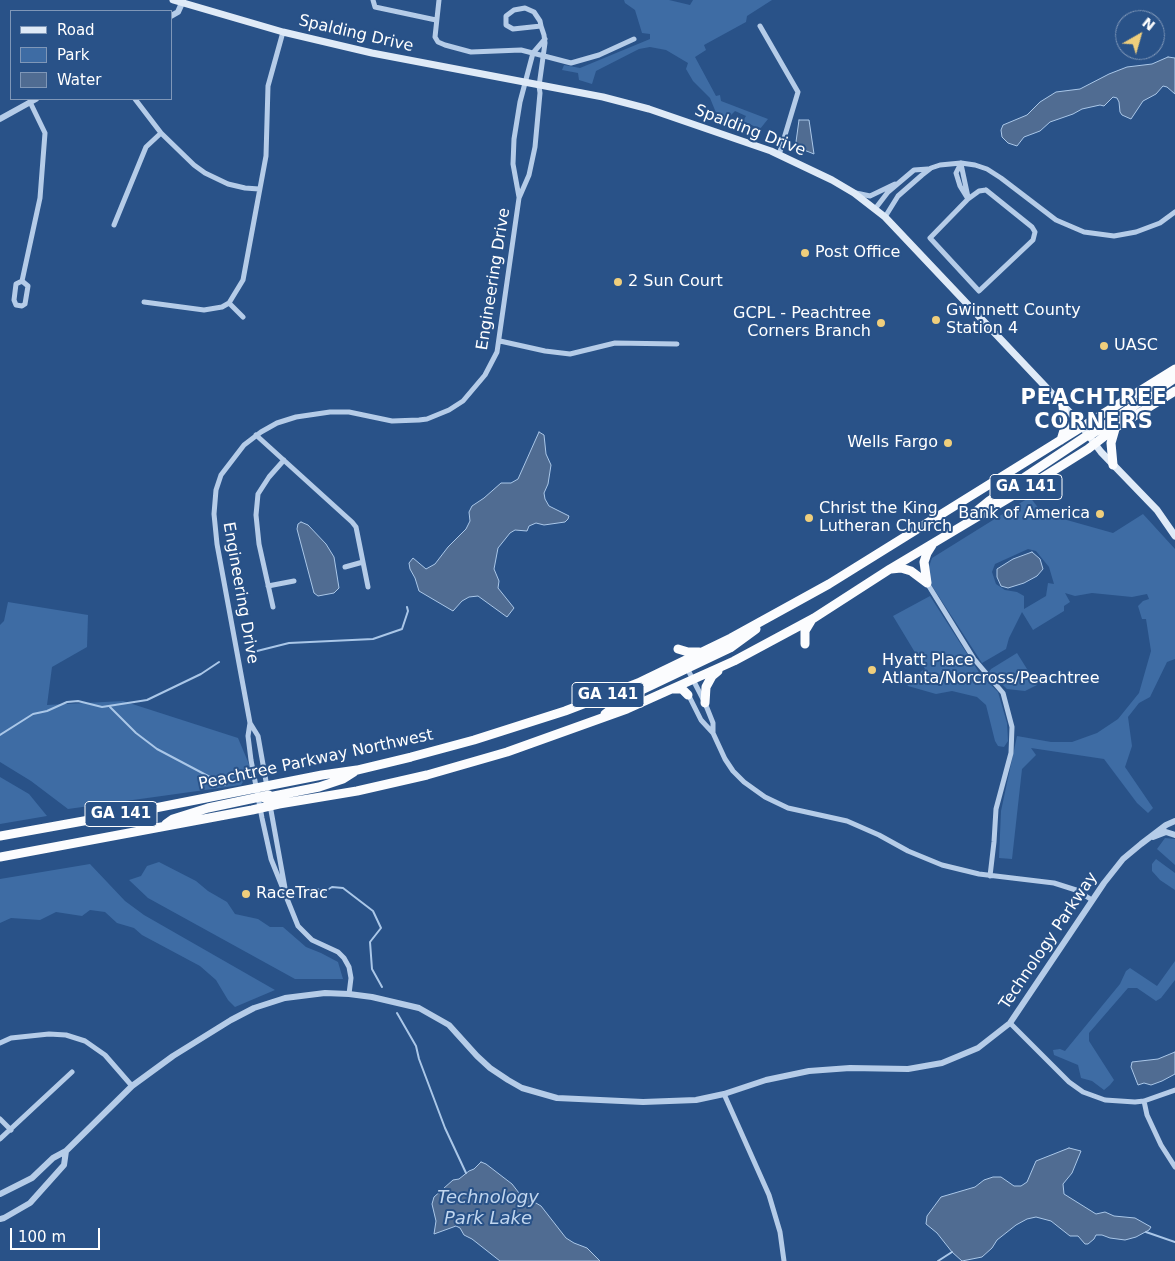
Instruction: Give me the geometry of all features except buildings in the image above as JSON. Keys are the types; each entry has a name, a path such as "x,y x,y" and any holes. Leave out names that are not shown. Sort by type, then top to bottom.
{"highway":[{"name":"Peachtree Parkway Northwest","path":"0,836 357,770 442,750 565,711 682,667 702,652 764,621 864,563 1175,369"},
{"path":"1090,438 1175,378"},
{"name":"GA 141","path":"0,856 260,808 269,799 357,791 444,770 545,739 603,716 627,709 734,661 814,618 890,568 956,530 1090,438 1115,428 1175,391"},
{"path":"1061,440 1065,427 1063,406"},
{"path":"1114,465 1111,443 1115,428"},
{"path":"926,583 925,557 935,542"},
{"path":"890,568 901,568 911,571 926,583"},
{"path":"781,637 794,637 805,644 805,631 810,621 814,618"},
{"path":"603,716 618,703 682,667 738,644 764,621"},
{"path":"678,650 702,652"},
{"path":"705,703 706,687 709,680 716,672 734,661"},
{"path":"670,690 682,689 688,695"},
{"path":"161,826 174,819 208,808 259,798 269,799 319,787 343,779 357,770"}],"main road":[{"name":"Spalding Drive","path":"173,0 283,32 372,54 603,97 650,108 779,155 832,180 854,192 884,217 1063,406 1114,465 1158,510 1175,536"}],"street":[{"path":"373,0 375,7 436,20"},
{"path":"440,0 435,37 438,42 445,45 471,52 513,49 571,62 599,56 634,39"},
{"path":"172,15 178,12 182,3"},
{"path":"525,8 534,12 541,26 513,29 506,25 506,16 514,10 525,8"},
{"name":"Engineering Drive","path":"349,994 350,973 344,958 338,952 312,940 304,932 293,916 271,859 248,736 250,723 217,544 214,514 216,490 221,475 244,445 256,435 277,423 296,417 330,412 348,412 392,421 419,420 438,415 463,401 475,390 492,365 498,352 519,198 529,174 535,148 539,86 544,55 544,39 541,26"},
{"path":"760,26 798,92 779,155"},
{"path":"144,302 204,310 222,307 229,303 243,280 266,156 268,86 283,32"},
{"path":"533,53 544,39"},
{"name":"Engineering Drive","path":"519,198 513,164 514,139 533,53"},
{"path":"0,119 33,100 45,133 40,198 22,281"},
{"path":"135,100 161,133 205,173 228,184 259,189"},
{"path":"114,225 146,147 161,133"},
{"path":"961,163 968,199"},
{"path":"875,209 898,183 914,170 961,163 987,169 1056,220 1084,232 1109,236 1136,232 1160,223 1175,212"},
{"path":"884,217 898,196 931,168"},
{"path":"854,192 870,196 898,183"},
{"path":"986,190 1032,227 1035,232 1034,240 979,291 930,238 968,199 979,191 986,190"},
{"path":"22,281 28,286 25,304 22,306 16,305 14,300 16,284 22,281"},
{"path":"229,303 243,317"},
{"path":"500,341 545,351 570,354 615,343 677,344"},
{"path":"256,435 356,527 368,587"},
{"path":"273,606 258,534 256,515 258,494 269,477 284,460"},
{"path":"345,567 363,562"},
{"path":"268,586 294,581"},
{"path":"926,583 974,659 1003,693 1012,727 1010,753 996,809 990,876"},
{"path":"682,667 693,678 705,703 713,723 713,732"},
{"path":"682,667 683,683 688,695 702,720 713,732 725,759 750,788 775,803 847,821 879,835 908,851 942,864 990,876 1054,883 1076,890 1092,900"},
{"name":"Engineering Drive","path":"250,723 258,736 286,896"},
{"name":"Technology Parkway","path":"0,1194 32,1178 53,1158 66,1151 132,1086 216,1029 254,1008 285,998 325,993 349,994 408,1005 435,1016 452,1028 490,1068 516,1085 538,1094 557,1098 643,1102 696,1100 724,1094 766,1080 809,1071 850,1068 908,1068 942,1063 978,1048 1010,1023 1092,900 1123,859 1166,825 1175,821"},
{"path":"1147,839 1166,832 1175,835"},
{"path":"1010,1023 1069,1082 1084,1092 1112,1101 1135,1102 1144,1101 1175,1090"},
{"path":"0,1043 11,1038 49,1034 66,1035 85,1041 105,1055 132,1086"},
{"path":"0,1139 72,1072"},
{"path":"724,1094 769,1195 780,1232 784,1261"},
{"path":"1144,1101 1147,1115 1161,1145 1175,1168"},
{"path":"0,1119 11,1130"},
{"name":"Technology Parkway","path":"0,1219 30,1203 64,1164 66,1151"}],"green space":[{"path":"624,0 669,0 690,5 693,0 772,0 747,16 746,22 704,45 706,50 695,57 716,96 720,95 721,101 768,119 760,129 743,121 746,116 735,111 728,118 719,120 710,98 693,81 686,69 688,63 666,50 650,47 639,49 596,71 592,84 579,80 578,73 562,70 564,65 580,68 650,39 650,34 642,33 635,10 625,3"},
{"path":"1030,497 1042,513 1113,533 1143,514 1175,549 1175,659 1167,662 1150,697 1139,703 1128,717 1132,746 1125,767 1153,808 1148,813 1137,803 1104,759 1031,748 1036,755 1022,769 1012,859 999,858 1001,811 1017,736 1051,742 1072,742 1097,733 1118,719 1139,693 1151,651 1146,619 1142,619 1138,606 1143,601 1149,599 1147,594 1132,597 1092,593 1075,596 1065,593 1070,602 1064,606 1064,611 1033,630 1022,612 1009,638 1006,649 982,663 932,586 927,572 932,558","holes":["1028,549 1036,551 1049,567 1054,584 1048,583 1046,596 1024,609 1024,596 1017,592 1005,590 996,584 992,572 995,564"]},
{"path":"930,596 980,674 998,692 1007,723 1008,741 1004,747 998,746 995,741 986,705 977,697 952,691 936,694 908,686 905,681 925,669 893,616"},
{"path":"8,602 88,615 87,647 52,667 47,705 123,701 238,738 251,769 241,785 68,809 31,781 0,762 0,625 4,621"},
{"path":"1017,653 1037,685 1025,691 1007,689 989,672"},
{"path":"0,777 29,794 47,816 0,824"},
{"path":"1165,838 1175,839 1175,865 1157,849"},
{"path":"1156,859 1175,873 1175,890 1160,880 1152,871 1152,864"},
{"path":"159,862 196,881 208,891 227,902 235,914 258,919 270,927 283,927 306,947 338,962 343,979 295,979 148,898 129,880 141,876 147,866"},
{"path":"90,864 125,901 144,915 275,990 235,1007 228,1000 216,980 200,966 142,935 134,928 117,923 105,912 90,910 82,916 56,912 40,920 11,918 0,923 0,879"},
{"path":"1175,961 1175,980 1161,998 1156,1001 1137,988 1128,988 1089,1033 1089,1041 1114,1080 1104,1090 1092,1081 1081,1078 1078,1065 1054,1055 1053,1050 1060,1049 1065,1051 1120,984 1126,971 1130,968 1157,986"}],"water":[{"path":"1165,58 1175,58 1175,94 1163,86 1156,94 1143,101 1131,119 1122,115 1117,98 1113,97 1104,106 1100,105 1082,109 1050,122 1040,131 1024,137 1017,146 1008,143 1002,137 1001,130 1003,125 1027,115 1040,102 1056,92 1080,89 1127,67 1152,64 1165,60"},
{"path":"799,120 809,120 814,154 799,148 796,142"},
{"path":"539,432 544,435 546,454 551,465 548,484 544,493 545,499 549,506 569,516 565,522 544,525 536,523 529,526 527,531 515,530 510,533 498,548 494,569 499,581 498,588 514,608 507,617 478,596 469,597 462,601 453,611 419,591 409,563 413,558 426,569 435,564 448,547 466,529 470,521 469,512 472,506 501,483 511,483 518,479"},
{"path":"301,522 308,525 326,544 334,557 339,588 334,593 318,596 314,593 297,529 298,524"},
{"path":"1032,552 1040,559 1043,569 1037,576 1008,588 1001,586 997,577 997,569 1013,559"},
{"path":"1175,1052 1175,1074 1151,1085 1144,1083 1138,1085 1131,1067 1132,1062 1158,1059"},
{"path":"1069,1148 1081,1151 1072,1173 1063,1184 1064,1194 1096,1214 1105,1212 1114,1216 1135,1218 1151,1227 1149,1230 1125,1240 1096,1235 1088,1244 1085,1244 1078,1236 1070,1236 1051,1221 1036,1217 1016,1225 997,1240 992,1248 982,1257 962,1261 937,1233 926,1224 927,1216 941,1197 975,1187 984,1180 993,1177 1001,1177 1014,1186 1021,1186 1027,1182 1036,1161"},
{"name":"Technology Park Lake","path":"481,1162 512,1184 519,1193 541,1206 566,1238 587,1248 600,1261 500,1261 464,1235 460,1228 456,1226 434,1234 436,1221 432,1204 434,1197 453,1180 459,1179"}],"waterway":[{"path":"257,651 289,643 373,639 402,629 408,611 407,607"},
{"path":"0,735 33,714 47,711 67,702 78,701 102,707 147,700 201,674 219,662"},
{"path":"110,707 136,733 157,749 225,785"},
{"path":"317,889 324,892 332,887 343,888 373,911 381,928 370,942 372,969 382,987"},
{"path":"397,1013 416,1046 419,1059 445,1128 466,1173"},
{"path":"1146,1232 1175,1242"},
{"path":"938,1261 952,1252"}],"place":[{"name":"Post Office","path":"805,253"},
{"name":"2 Sun Court","path":"618,282"},
{"name":"Gwinnett County Station 4","path":"936,320"},
{"name":"GCPL - Peachtree Corners Branch","path":"881,323"},
{"name":"UASC","path":"1104,346"},
{"name":"Wells Fargo","path":"948,443"},
{"name":"Bank of America","path":"1100,514"},
{"name":"Christ the King Lutheran Church","path":"809,518"},
{"name":"Hyatt Place Atlanta/Norcross/Peachtree","path":"872,670"},
{"name":"RaceTrac","path":"246,894"}],"district":[{"name":"PEACHTREE CORNERS","path":"1094,411"}]}
